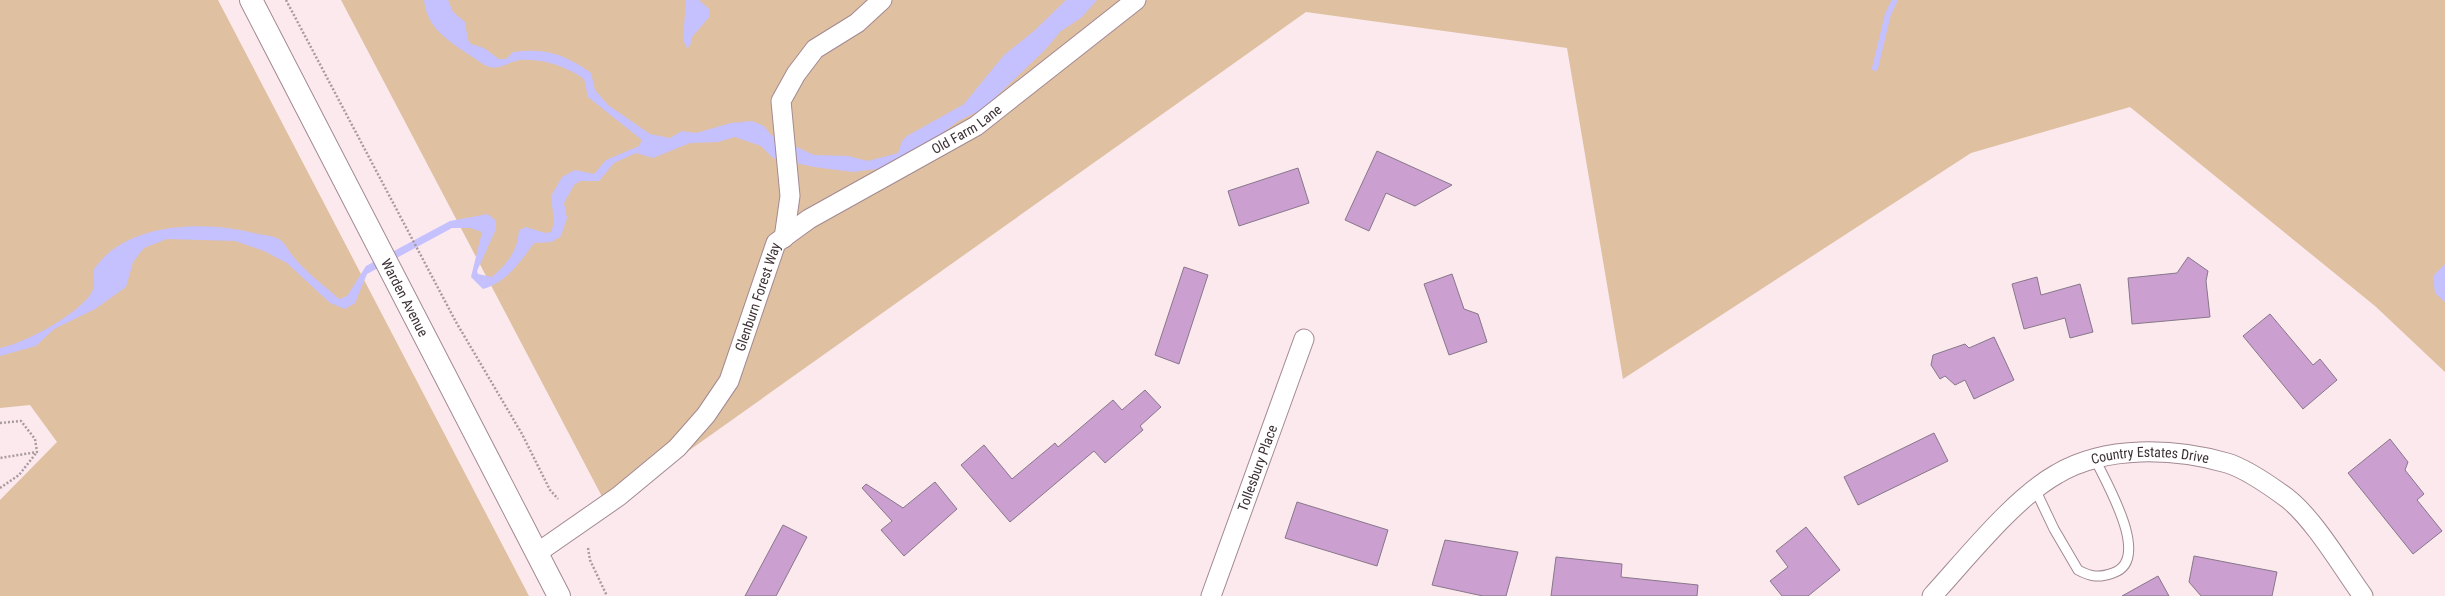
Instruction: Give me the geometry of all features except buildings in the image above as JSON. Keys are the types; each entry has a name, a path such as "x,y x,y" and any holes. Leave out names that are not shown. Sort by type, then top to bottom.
{"main road":[{"name":"Warden Avenue","path":"251,0 559,596"}],"street":[{"name":"Glenburn Forest Way","path":"536,553 619,496 676,448 706,415 729,381 776,243 784,238 790,196 781,101 796,74 815,50 857,23 882,0"},
{"name":"Old Farm Lane","path":"784,238 809,219 976,126 1136,0"},
{"name":"Tollesbury Place","path":"1211,596 1304,339"},
{"name":"Country Estates Drive","path":"1932,596 2036,489 2057,474 2095,459 2140,452 2193,455 2229,464 2288,499 2310,523 2363,596"}],"lane":[{"path":"2036,489 2054,529 2078,570 2097,577 2115,573 2124,566 2129,556 2129,544 2123,520 2095,459"}],"path":[{"path":"286,0 456,322 522,434 550,490 558,499"},
{"path":"0,423 20,421 35,439 37,452 19,475 0,488"},
{"path":"0,458 37,452"},
{"path":"588,548 590,560 607,596"}],"shaded area":[{"path":"0,0 218,0 529,596 0,596 0,500 57,442 30,405 0,408"},
{"path":"341,0 2445,0 2445,372 2375,306 2130,107 1971,153 1623,379 1567,48 1306,12 608,508"},
{"path":"424,0 448,0 453,12 465,22 468,40 471,44 484,48 499,59 506,59 513,52 535,51 554,54 581,66 591,73 595,90 608,105 650,134 670,138 682,131 696,133 731,123 752,121 764,126 771,135 814,155 848,156 868,161 898,153 902,141 907,136 964,104 1004,55 1034,31 1066,0 1097,0 1081,18 1061,31 1044,51 983,109 958,121 917,153 884,168 853,172 814,167 773,158 761,146 735,137 718,142 690,143 653,158 636,153 614,163 599,181 580,181 574,185 564,203 567,218 561,236 552,242 534,243 512,270 499,282 492,286 483,289 471,277 482,232 470,228 452,228 367,274 355,303 345,309 330,303 287,263 264,251 235,241 167,239 144,248 133,262 126,287 95,309 54,329 36,346 0,356 0,348 22,341 49,328 62,320 83,303 93,289 93,271 107,254 125,242 145,234 168,228 192,226 215,227 277,238 283,242 303,267 339,299 347,296 366,266 450,221 488,214 496,221 496,229 477,271 478,274 492,277 503,267 514,251 519,230 526,227 545,233 551,232 554,222 551,196 562,177 575,170 594,174 606,160 639,146 642,140 588,97 584,79 563,67 537,60 521,60 494,68 489,67 455,45 434,27 426,10"},
{"path":"686,0 699,0 709,9 710,16 692,37 690,46 687,48 683,40"},
{"path":"2445,264 2445,302 2435,293 2433,276"}],"waterway":[{"path":"1875,68 1888,14 1895,0"}]}
